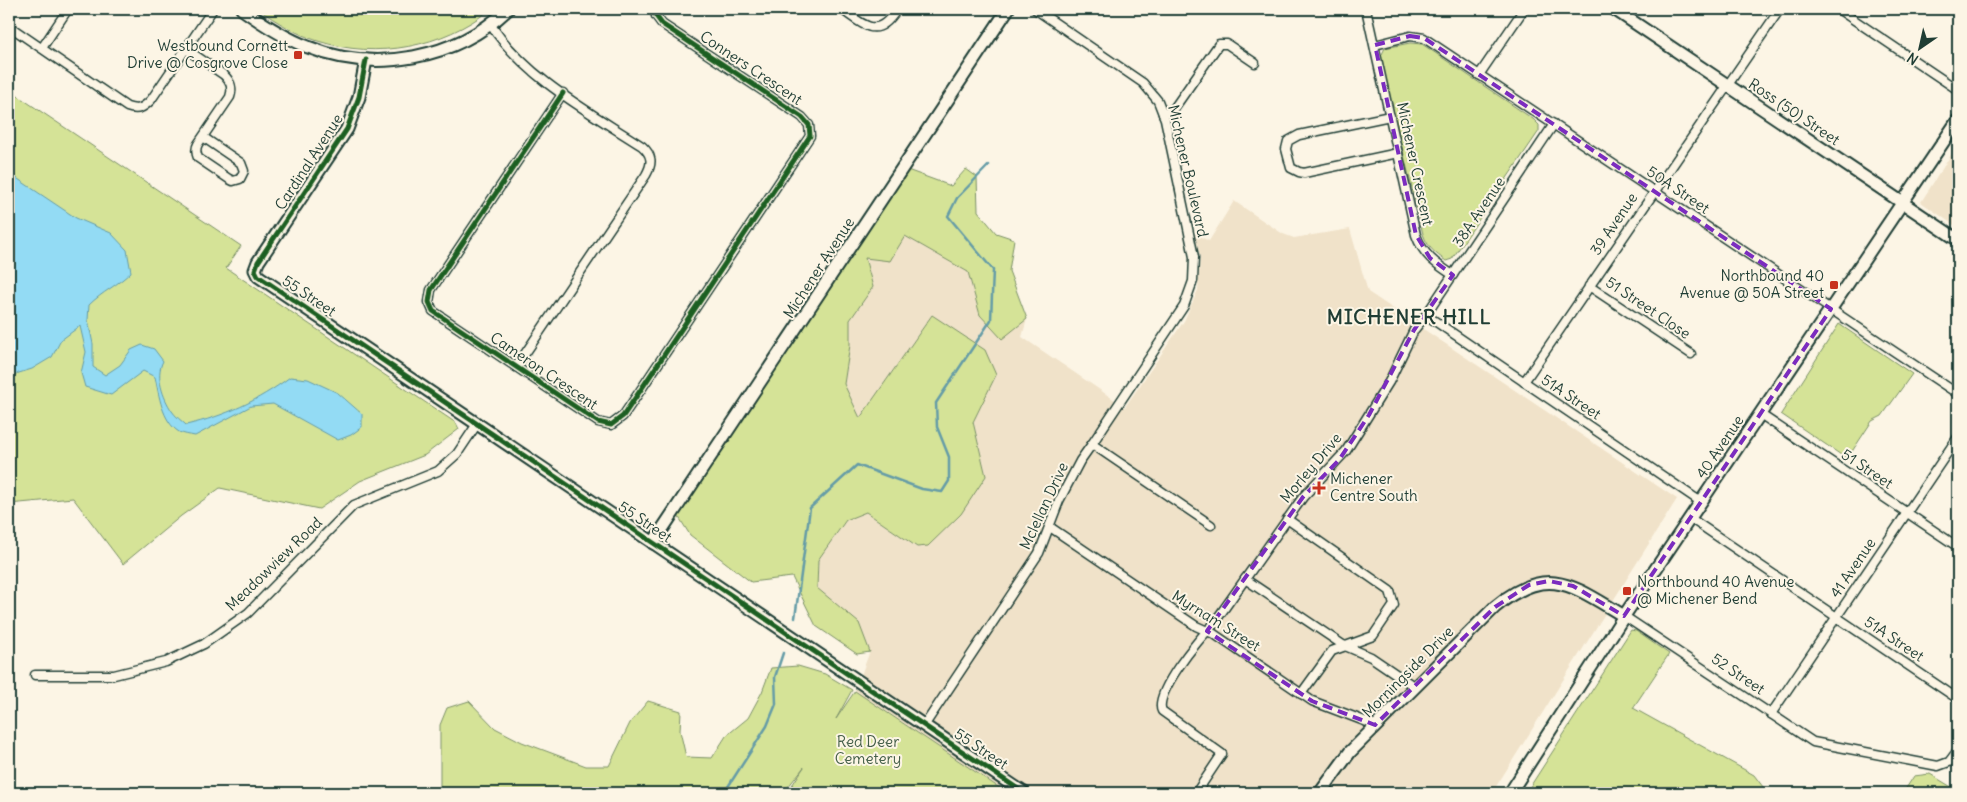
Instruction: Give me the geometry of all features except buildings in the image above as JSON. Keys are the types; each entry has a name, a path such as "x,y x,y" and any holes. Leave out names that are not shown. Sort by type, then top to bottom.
{"street":[{"path":"42,48 68,9"},
{"path":"9,26 127,106 138,109 151,100 213,9"},
{"path":"242,9 283,36 308,47 340,57 366,60 389,60 421,56 461,41 490,24 508,9"},
{"name":"Conners Crescent","path":"655,9 656,16 662,24 802,117 809,125 810,130"},
{"path":"841,9 865,25 875,28 887,23 897,9"},
{"name":"Michener Avenue","path":"653,543 1008,9"},
{"name":"Michener Boulevard","path":"1035,9 1143,83 1158,101 1163,114 1192,248 1194,271 1191,289 1182,311 1092,444"},
{"name":"Michener Crescent","path":"1366,9 1419,243 1430,258 1453,275"},
{"path":"1479,74 1524,9"},
{"name":"Ross (50) Street","path":"1614,9 1958,240"},
{"name":"39 Avenue","path":"1524,382 1721,92 1728,86 1780,9"},
{"path":"1838,9 1958,90"},
{"path":"490,24 521,62 563,94"},
{"name":"50A Street","path":"1375,45 1410,36 1424,38 1958,394"},
{"path":"1163,114 1173,110 1221,43 1227,44 1255,63"},
{"path":"186,49 224,75 231,84 230,97 196,147 198,158 233,181 240,179 244,171 241,163 203,137"},
{"name":"Cardinal Avenue","path":"255,270 258,262 347,129 359,97 366,60"},
{"name":"Cameron Crescent","path":"516,367 646,175 651,164 650,155 642,146 563,94 431,290 428,298 433,311 516,367 598,422 611,425 619,420 808,142 810,130"},
{"path":"1390,116 1295,137 1286,145 1289,164 1295,171 1304,173 1398,152"},
{"name":"40 Avenue","path":"1510,793 1624,616 1958,120"},
{"name":"38A Avenue","path":"1426,315 1554,124"},
{"name":"55 Street","path":"255,270 261,279 1024,793"},
{"name":"51 Street Close","path":"1589,286 1691,354"},
{"name":"51A Street","path":"1426,315 1701,502"},
{"name":"Morley Drive","path":"1196,793 1222,754 1166,714 1160,705 1166,687 1287,519 1320,478 1339,460 1389,382 1414,330 1426,315"},
{"name":"51 Street","path":"1760,414 1958,547"},
{"name":"Meadowview Road","path":"35,675 114,675 166,662 204,644 248,613 354,505 438,471 457,454 477,424"},
{"name":"41 Avenue","path":"1771,714 1958,437"},
{"path":"1092,444 1211,525"},
{"name":"Mclellan Drive","path":"924,726 1035,558 1050,527 1063,493 1092,444"},
{"name":"51A Street","path":"1690,518 1958,699"},
{"path":"1287,519 1390,591 1394,605 1376,632 1365,640 1330,652 1301,694"},
{"name":"Myrnam Street","path":"1050,527 1196,626 1214,634 1315,703 1375,725"},
{"path":"1245,579 1343,646 1371,657 1415,687"},
{"name":"52 Street","path":"1529,585 1549,581 1573,586 1624,616 1816,743 1942,766 1949,762 1958,750"},
{"name":"Morningside Drive","path":"1320,793 1348,754 1375,725 1495,607 1515,592 1529,585"}],"highlighted area":[{"path":"1410,36 1424,38 1831,309 1624,616 1573,586 1549,581 1529,585 1495,607 1375,725 1312,701 1207,631 1303,497 1339,460 1369,415 1414,330 1453,275 1430,258 1416,235 1375,45"}],"shaded area":[{"path":"1958,144 1958,228 1921,202"},
{"name":"Michener Centre South","path":"1234,201 1283,234 1294,238 1350,229 1368,292 1677,499 1492,793 1007,793 855,691 870,651 817,588 818,560 846,520 866,512 917,547 986,476 973,422 996,374 932,315 860,418 844,384 850,345 850,320 873,287 865,257 890,260 905,236 968,272 980,315 1002,338 1027,319 1022,337 1125,407 1184,321 1198,290 1200,257 1195,234 1209,241"}],"green space":[{"path":"258,9 491,9 452,33 431,41 386,49 363,49 341,47 302,35"},
{"path":"1410,43 1422,44 1533,119 1539,125 1539,131 1452,259 1446,261 1432,250 1423,234 1381,60 1385,48"},
{"path":"9,90 241,246 226,268 456,423 459,429 425,455 360,481 319,509 220,488 181,516 123,564 73,498 9,504"},
{"path":"902,168 951,186 966,169 977,177 978,211 996,233 1014,239 1009,271 1027,319 1002,339 980,315 968,272 905,236 890,261 865,258 873,287 850,320 850,345 844,384 860,418 932,315 985,350 996,375 973,422 986,476 961,514 928,546 917,547 866,512 846,520 818,560 817,588 859,623 870,652 857,654 816,626 792,577 751,582 690,535 675,511"},
{"path":"1839,324 1912,374 1882,416 1872,421 1847,459 1781,414"},
{"path":"1631,630 1636,631 1669,654 1633,708 1754,775 1766,791 1776,793 1526,793"},
{"name":"Red Deer Cemetery","path":"798,666 825,674 852,690 836,719 855,691 1007,793 787,793 804,767 783,793 440,793 440,725 447,708 469,701 495,728 522,742 586,766 609,766 630,723 648,701 681,711 680,731 686,757 712,758 726,736 748,718 762,692 771,668"},
{"path":"1930,774 1958,791 1958,793 1903,793 1914,776"}],"water":[{"path":"9,173 76,218 111,233 127,250 131,272 89,305 88,320 93,344 93,367 105,375 120,365 131,350 142,345 154,349 163,361 160,380 166,400 173,413 186,425 241,407 290,377 308,379 338,393 362,414 362,427 351,435 338,440 273,404 251,406 195,436 181,433 173,427 165,415 155,377 143,371 111,395 85,387 81,373 86,352 80,326 61,340 52,357 32,369 9,376"}],"waterway":[{"path":"795,618 810,508 857,465 922,489 942,492 949,481 949,457 937,427 936,403 991,320 993,270 948,216 957,198 989,165"},
{"path":"724,793 767,726 776,704 775,677 783,653"}],"cycle path":[{"path":"563,93 431,290 429,302 433,311 598,422 611,425 623,416 810,136 809,125 802,117 662,24 656,16 655,9"},
{"path":"366,60 359,97 347,129 258,262 255,270 258,276 1024,793"}],"place":[{"name":"Westbound Cornett Drive @ Cosgrove Close","path":"298,55"},
{"name":"Northbound 40 Avenue @ 50A Street","path":"1834,285"},
{"name":"Michener Centre South","path":"1319,488"},
{"name":"Northbound 40 Avenue @ Michener Bend","path":"1627,591"}],"district":[{"name":"MICHENER HILL","path":"1409,317"}]}
